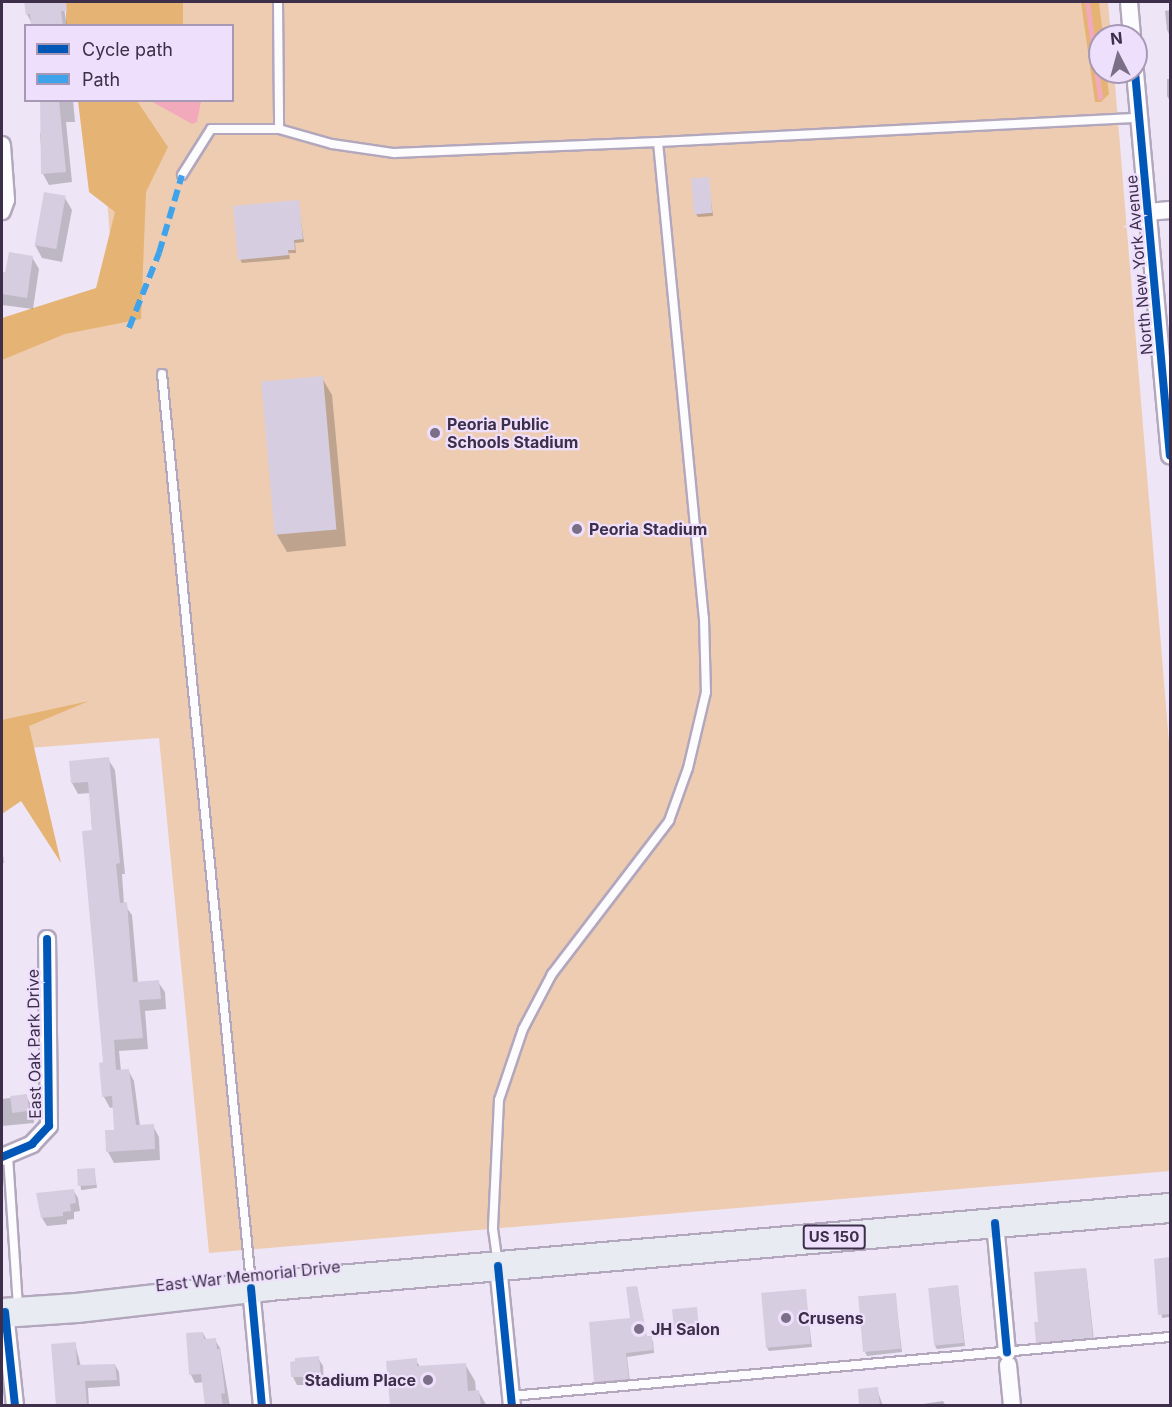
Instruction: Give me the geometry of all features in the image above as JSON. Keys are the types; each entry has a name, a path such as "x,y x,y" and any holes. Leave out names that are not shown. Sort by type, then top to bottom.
{"highway":[{"name":"East War Memorial Drive","path":"9,1312 77,1308 251,1288 1170,1208"}],"street":[{"path":"1129,2 1131,24"},
{"name":"North New York Avenue","path":"1136,84 1170,455"},
{"path":"2,145 6,200 2,211"},
{"path":"1148,212 1170,210"},
{"name":"East Oak Park Drive","path":"5,1156 32,1144 49,1126 47,939"},
{"path":"995,1223 1012,1406"},
{"path":"498,1266 511,1401"},
{"path":"251,1288 262,1406"},
{"path":"9,1312 15,1406"}],"lane":[{"path":"278,2 279,129"},
{"path":"182,175 211,129 279,129 332,144 394,153 1139,118"},
{"path":"498,1266 494,1228 499,1100 524,1029 552,974 669,821 688,768 706,692 704,618 658,142"},
{"path":"162,374 251,1288"},
{"path":"5,1156 9,1312"},
{"path":"511,1401 1008,1358 1170,1337"}],"shaded area":[{"path":"66,2 183,2 183,24 66,24"},
{"name":"Peoria Stadium","path":"90,2 1108,2 1110,24 1088,24 1088,84 1115,84 1170,755 1170,1171 209,1253 159,738 2,750 2,321 116,310 99,102 234,102 234,24 92,24"},
{"path":"1081,2 1099,2 1102,24 1088,24 1088,52"},
{"path":"1092,84 1108,84 1109,94 1101,102 1095,102"},
{"path":"78,102 138,102 168,147 146,192 141,319 65,334 2,360 2,318 96,288 115,212 89,192"},
{"path":"153,102 201,102 197,122 192,124"},
{"path":"89,701 29,726 61,863 21,801 2,814 2,720"}],"building":[{"path":"24,2 66,2 67,11 61,11 63,24 31,24 30,14 26,15"},
{"path":"40,102 59,102 66,172 41,174"},
{"path":"709,177 712,213 694,214 691,179"},
{"path":"44,192 66,196 56,249 35,245"},
{"path":"299,200 303,239 294,240 295,250 288,250 289,255 238,260 233,206"},
{"path":"9,252 33,256 27,298 2,294 2,272 5,272"},
{"path":"323,376 336,529 275,535 261,381"},
{"path":"109,757 120,863 116,864 120,903 127,902 133,982 159,980 161,999 139,1000 143,1038 114,1040 116,1070 129,1069 136,1125 154,1124 155,1149 106,1152 105,1130 114,1130 112,1096 102,1097 99,1063 103,1062 82,831 92,830 88,782 71,783 69,761"},
{"path":"27,1094 29,1111 12,1113 10,1096"},
{"path":"95,1168 96,1185 78,1186 77,1169"},
{"path":"74,1189 76,1203 70,1204 71,1211 63,1212 63,1216 41,1218 36,1193"},
{"path":"1170,1257 1170,1314 1158,1315 1154,1259"},
{"path":"1086,1268 1093,1338 1036,1343 1034,1322 1038,1322 1034,1272"},
{"path":"958,1285 964,1343 934,1346 928,1288"},
{"path":"637,1286 647,1336 652,1336 653,1350 626,1353 629,1379 594,1382 589,1322 630,1318 626,1287"},
{"name":"Crusens","path":"806,1289 811,1344 766,1348 761,1293"},
{"path":"896,1293 901,1349 863,1352 858,1296"},
{"path":"697,1307 699,1329 674,1331 672,1309"},
{"path":"203,1332 204,1339 216,1338 217,1349 220,1349 225,1393 221,1394 223,1406 205,1406 201,1374 189,1375 186,1333"},
{"path":"76,1342 77,1365 115,1364 117,1380 85,1381 87,1406 56,1406 51,1344"},
{"path":"319,1356 321,1377 291,1377 290,1362 295,1361 295,1358"},
{"name":"Stadium Place","path":"417,1358 417,1366 466,1363 468,1391 479,1390 481,1406 390,1406 386,1361"},
{"path":"878,1387 880,1406 859,1406 858,1389"}],"waterway":[{"path":"1087,2 1100,97"}],"marked path":[{"path":"129,328 159,253 182,175"}],"cycle path":[{"path":"1136,84 1170,455"},
{"path":"2,1157 32,1144 49,1126 47,939"},
{"path":"995,1223 1007,1352"},
{"path":"498,1266 512,1406"},
{"path":"251,1288 262,1406"},
{"path":"5,1312 15,1406"}],"place":[{"name":"Peoria Public Schools Stadium","path":"435,433"},
{"name":"Peoria Stadium","path":"577,529"},
{"name":"Crusens","path":"786,1318"},
{"name":"JH Salon","path":"639,1329"},
{"name":"Stadium Place","path":"428,1380"}]}
